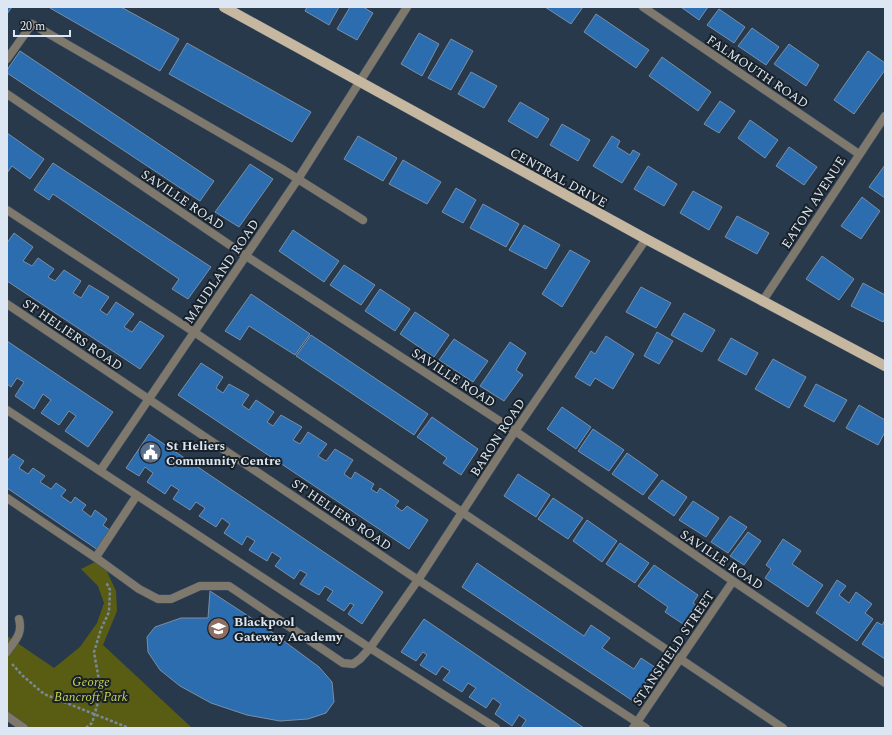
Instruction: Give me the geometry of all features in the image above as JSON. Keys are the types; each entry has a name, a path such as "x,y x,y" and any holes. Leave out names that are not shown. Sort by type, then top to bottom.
{"main road":[{"name":"CENTRAL DRIVE","path":"224,7 359,83 646,240 885,366"}],"street":[{"name":"MAUDLAND ROAD","path":"100,471 298,179 407,7"},
{"name":"FALMOUTH ROAD","path":"643,7 859,154"},
{"path":"7,59 32,24 282,169 363,220"},
{"name":"SAVILLE ROAD","path":"7,94 246,256 515,431 733,581 885,683"},
{"name":"EATON AVENUE","path":"762,302 885,116"},
{"path":"7,210 194,332 783,728"},
{"name":"BARON ROAD","path":"98,558 139,589 158,598 171,599 200,586 229,586 343,662 352,664 360,659 370,648 418,580 515,431 646,240"},
{"name":"ST HELIERS ROAD","path":"7,304 635,725 646,728"},
{"path":"7,410 370,648 496,728"},
{"path":"7,498 98,558 137,495"},
{"name":"STANSFIELD STREET","path":"635,725 733,581"},
{"path":"7,652 20,633 20,619"},
{"path":"7,716 24,728"}],"path":[{"path":"86,728 92,723 100,692 94,652 101,629 109,612 110,590 104,578"},
{"path":"7,658 23,676 44,694 129,728"}],"green space":[{"name":"George Bancroft Park","path":"99,560 103,563 116,591 117,611 103,645 192,728 24,728 7,716 7,636 54,668 80,647 97,623 104,603 98,586 81,569"}],"building":[{"path":"7,7 12,7 7,14"},
{"path":"50,7 121,7 179,39 160,71"},
{"path":"307,7 339,7 329,25 305,11"},
{"path":"350,7 363,7 373,13 357,40 337,29"},
{"path":"545,7 583,7 571,24"},
{"path":"681,7 708,7 699,20"},
{"path":"719,9 745,27 734,43 707,25"},
{"path":"596,14 649,50 636,68 584,32"},
{"path":"752,28 779,47 766,65 738,46"},
{"path":"419,33 439,44 422,76 401,64"},
{"path":"451,39 473,51 451,90 428,78"},
{"path":"187,43 311,112 292,142 169,74"},
{"path":"789,44 819,65 806,86 774,64"},
{"path":"20,51 214,181 200,201 7,73 7,70"},
{"path":"868,51 885,63 885,70 854,114 834,100"},
{"path":"662,57 711,92 698,111 649,76"},
{"path":"471,72 497,86 484,108 458,94"},
{"path":"720,101 735,111 719,133 704,124"},
{"path":"520,102 549,119 537,138 508,121"},
{"path":"750,120 778,140 765,158 738,138"},
{"path":"562,124 590,140 578,161 550,145"},
{"path":"7,133 44,159 30,179 12,166 7,173"},
{"path":"358,136 397,158 383,181 344,159"},
{"path":"612,136 620,141 617,147 630,155 633,150 640,154 622,183 593,166"},
{"path":"789,147 817,167 804,185 776,166"},
{"path":"403,160 441,182 427,204 389,184"},
{"path":"53,163 211,267 188,299 172,289 179,279 53,194 49,200 34,190"},
{"path":"250,164 273,179 239,227 215,212"},
{"path":"885,165 885,198 869,187"},
{"path":"648,166 677,184 664,206 634,189"},
{"path":"456,188 476,200 463,223 442,212"},
{"path":"693,191 722,207 709,230 680,213"},
{"path":"862,197 880,211 861,239 841,226"},
{"path":"483,204 519,224 506,247 470,228"},
{"path":"737,216 769,233 757,254 725,237"},
{"path":"524,225 560,245 546,269 509,250"},
{"path":"293,230 339,261 324,282 279,251"},
{"path":"14,233 33,247 23,261 32,266 38,258 54,269 48,277 55,281 64,270 81,281 73,293 81,298 89,285 109,297 100,310 107,315 116,302 134,314 124,327 132,332 140,321 164,336 140,369 7,281 7,243"},
{"path":"570,250 590,261 562,307 542,294"},
{"path":"822,256 854,279 839,300 806,279"},
{"path":"344,265 375,285 361,305 330,285"},
{"path":"863,283 885,295 885,318 883,322 851,306"},
{"path":"641,287 671,303 656,328 626,312"},
{"path":"380,289 410,309 395,331 365,311"},
{"path":"251,294 310,334 295,355 249,326 240,340 225,331"},
{"path":"415,312 449,335 434,357 400,334"},
{"path":"684,313 715,330 702,352 671,335"},
{"path":"657,332 673,341 659,364 644,356"},
{"path":"311,335 428,414 414,435 296,356"},
{"path":"606,336 634,354 613,389 595,378 590,386 575,377 591,351 595,354"},
{"path":"731,338 758,353 746,375 718,360"},
{"path":"454,339 488,361 473,382 439,360"},
{"path":"7,341 113,412 88,447 65,431 76,416 69,411 59,425 41,413 51,400 43,394 34,409 15,396 24,382 17,378 11,387 7,384"},
{"path":"510,342 526,353 516,370 523,375 504,401 480,386"},
{"path":"773,359 806,377 789,408 755,389"},
{"path":"201,363 223,377 216,388 223,393 229,384 249,395 242,405 249,410 256,400 274,412 267,422 273,426 281,415 302,427 293,440 300,444 308,432 327,444 318,456 326,461 335,449 353,460 344,474 351,479 355,472 374,484 371,489 377,493 380,488 399,501 395,506 402,511 407,506 428,520 409,549 178,395"},
{"path":"816,384 847,400 834,422 804,406"},
{"path":"859,405 885,420 885,432 878,445 846,428"},
{"path":"562,407 591,427 576,449 547,429"},
{"path":"432,417 478,449 461,475 443,463 447,458 417,437"},
{"path":"593,429 624,450 609,471 578,451"},
{"path":"149,434 383,592 362,624 348,614 354,605 350,603 344,611 327,600 333,591 325,586 319,595 300,584 307,574 300,570 294,579 275,566 281,558 272,552 267,561 249,550 255,541 247,536 242,545 224,533 230,524 222,518 216,527 199,516 205,508 196,502 190,510 173,499 179,490 171,485 165,494 147,482 153,473 145,467 139,476 126,468"},
{"path":"627,453 658,475 643,495 612,474"},
{"path":"13,454 24,461 19,468 28,474 33,468 45,476 40,482 51,489 56,483 66,490 61,496 71,503 75,497 86,505 82,510 91,517 95,510 107,519 103,525 111,531 98,550 7,488 7,459 8,460"},
{"path":"518,474 550,495 536,517 504,496"},
{"path":"662,480 687,497 674,516 648,498"},
{"path":"553,498 583,518 568,539 538,519"},
{"path":"693,501 719,518 706,537 679,520"},
{"path":"730,516 747,527 728,553 711,542"},
{"path":"587,520 617,541 602,562 573,541"},
{"path":"748,532 761,541 744,565 730,556"},
{"path":"783,539 801,551 792,564 823,585 808,607 765,578 771,569 766,565"},
{"path":"620,543 649,563 635,583 606,564"},
{"path":"477,563 584,636 591,625 610,638 602,648 634,669 641,658 656,668 633,701 462,587"},
{"path":"654,565 698,595 693,603 696,605 683,624 665,612 668,607 638,586"},
{"path":"837,580 846,586 839,595 849,603 856,592 872,604 865,613 873,619 857,641 816,613"},
{"path":"210,591 265,627 319,667 332,682 334,702 326,713 308,719 280,721 247,715 211,703 180,686 160,670 148,652 147,637 155,627 181,618 208,618"},
{"path":"424,619 584,728 521,728 526,720 519,715 512,726 495,714 501,704 493,698 486,708 469,697 476,688 468,683 462,692 443,680 450,671 442,666 436,675 420,665 427,655 423,652 416,661 401,652"},
{"path":"885,620 885,659 862,644 877,622 882,625"}],"place":[{"name":"St Heliers Community Centre","path":"150,452"},
{"name":"Blackpool Gateway Academy","path":"219,628"}]}
